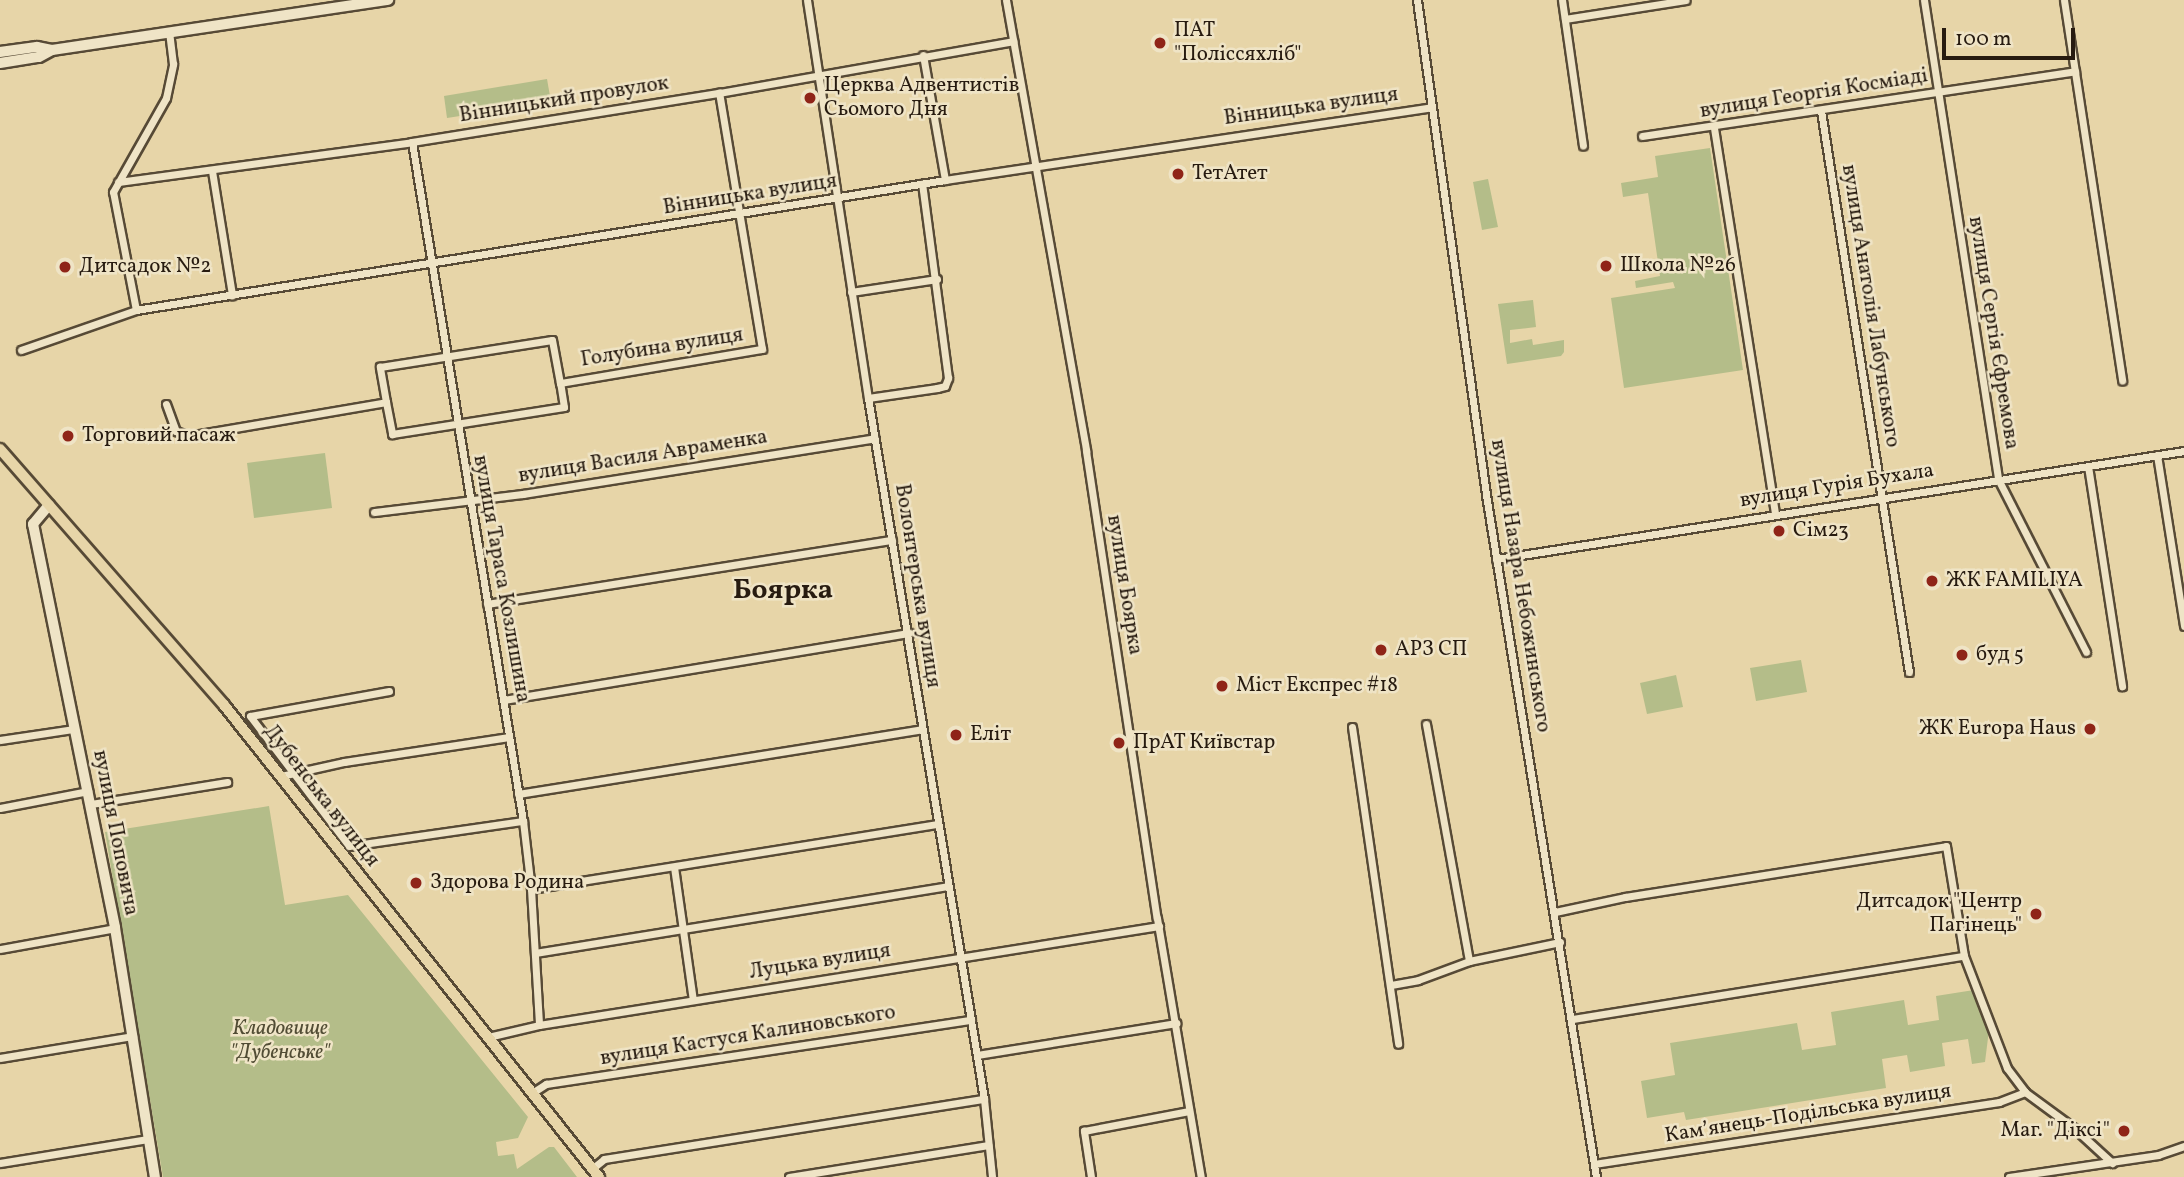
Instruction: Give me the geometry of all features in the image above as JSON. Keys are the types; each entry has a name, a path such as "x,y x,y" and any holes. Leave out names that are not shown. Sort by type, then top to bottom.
{"main road":[{"name":"Дубенська вулиця","path":"0,449 162,630 596,1173"}],"street":[{"path":"0,52 37,47 52,50 388,0"},
{"name":"Волонтерська вулиця","path":"807,0 868,398 977,1055 992,1177"},
{"name":"вулиця Боярка","path":"1006,0 1086,451 1159,926 1201,1177"},
{"name":"вулиця Назара Небожинського","path":"1417,0 1496,558 1573,1019 1596,1177"},
{"path":"1562,0 1583,145"},
{"path":"1565,19 1686,0"},
{"name":"вулиця Сергія Єфремова","path":"1924,0 1998,479 2086,652"},
{"path":"2064,0 2122,381"},
{"path":"136,310 113,192 166,98 173,64 169,33"},
{"name":"Вінницький провулок","path":"118,182 212,172 412,142 719,93 1013,40"},
{"path":"0,63 39,57 52,50"},
{"path":"923,55 945,180"},
{"name":"вулиця Георгія Косміаді","path":"1642,136 1714,128 2075,71"},
{"name":"Голубина вулиця","path":"560,383 762,349 719,93"},
{"name":"Вінницька вулиця","path":"21,350 136,310 945,180 1432,107"},
{"name":"вулиця Анатолія Лабунського","path":"1821,111 1909,673"},
{"path":"1714,128 1775,514"},
{"name":"вулиця Тараса Козлишина","path":"412,142 523,821 531,889 539,1025"},
{"path":"212,172 232,295"},
{"path":"868,398 945,386 948,378 937,279 922,184"},
{"path":"851,292 937,279"},
{"name":"Голубина вулиця","path":"552,340 564,407 392,434 380,367 446,357 552,340"},
{"path":"166,404 176,431 188,436 386,402"},
{"name":"вулиця Василя Авраменка","path":"374,512 523,494 875,438"},
{"name":"вулиця Гурія Бухала","path":"1496,558 2184,451"},
{"path":"2157,455 2184,625"},
{"path":"2088,466 2122,686"},
{"name":"вулиця Поповича","path":"49,505 33,524 115,929 155,1177"},
{"path":"487,604 892,540"},
{"path":"504,700 909,634"},
{"path":"390,691 250,716 349,846 523,821"},
{"path":"1426,724 1469,961"},
{"path":"1352,727 1398,1044"},
{"path":"0,740 74,729"},
{"path":"518,794 922,729"},
{"path":"281,776 344,762 509,737"},
{"path":"91,804 227,782"},
{"path":"0,808 88,791"},
{"path":"531,889 938,824"},
{"path":"1555,912 1625,897 1946,846 1964,956 2007,1068 2025,1092 2074,1128 2112,1163"},
{"path":"674,867 693,1000"},
{"path":"535,953 948,886"},
{"name":"Луцька вулиця","path":"488,1037 539,1025 1159,926"},
{"path":"0,949 115,929"},
{"path":"1391,985 1418,980 1469,961 1560,942"},
{"path":"1573,1019 1964,956"},
{"name":"вулиця Кастуся Калиновського","path":"532,1093 546,1084 971,1020"},
{"path":"977,1055 1176,1023"},
{"path":"0,1058 133,1036"},
{"name":"Камʼянець-Подільська вулиця","path":"1594,1164 1999,1102 2025,1092"},
{"path":"596,1173 604,1159 984,1100"},
{"path":"1091,1177 1084,1131 1189,1111"},
{"path":"0,1163 149,1139"},
{"path":"789,1177 988,1145"},
{"path":"2009,1177 2158,1155 2184,1146"}],"green space":[{"path":"547,79 551,102 447,118 444,96"},
{"path":"1710,148 1743,370 1624,388 1611,298 1675,288 1673,282 1636,288 1635,281 1660,276 1648,193 1623,197 1621,183 1658,177 1655,156"},
{"path":"1488,179 1498,227 1482,230 1473,182"},
{"path":"1533,300 1536,327 1510,330 1510,343 1532,339 1533,345 1564,340 1564,352 1561,356 1507,364 1498,304"},
{"path":"325,453 332,508 254,518 247,463"},
{"path":"1801,660 1807,692 1756,701 1750,668"},
{"path":"1676,675 1683,707 1647,714 1640,683"},
{"name":"Кладовище \"Дубенське\"","path":"269,806 285,905 348,895 528,1117 518,1138 496,1142 498,1156 514,1154 517,1169 549,1147 554,1147 577,1177 163,1177 105,832"},
{"path":"1974,990 1989,1030 1985,1062 1972,1064 1968,1039 1942,1043 1945,1066 1910,1072 1907,1055 1882,1059 1886,1088 1686,1120 1684,1112 1647,1118 1641,1081 1675,1075 1670,1043 1797,1023 1802,1050 1836,1045 1831,1012 1904,1000 1908,1025 1939,1020 1936,996"}],"place":[{"name":"ПАТ \"Поліссяхліб\"","path":"1160,43"},
{"name":"Церква Адвентистів Сьомого Дня","path":"810,98"},
{"name":"ТетАтет","path":"1178,174"},
{"name":"Школа №26","path":"1606,266"},
{"name":"Дитсадок №2","path":"65,267"},
{"name":"Торговий пасаж","path":"68,436"},
{"name":"Сім23","path":"1779,531"},
{"name":"ЖК FAMILIYA","path":"1932,581"},
{"name":"АРЗ СП","path":"1381,650"},
{"name":"буд 5","path":"1962,655"},
{"name":"Міст Експрес #18","path":"1222,686"},
{"name":"ЖК Europa Haus","path":"2090,729"},
{"name":"Еліт","path":"956,735"},
{"name":"ПрАТ Київстар","path":"1119,743"},
{"name":"Здорова Родина","path":"416,883"},
{"name":"Дитсадок \"Центр Пагінець\"","path":"2036,914"},
{"name":"Маг. \"Діксі\"","path":"2124,1131"}],"district":[{"name":"Боярка","path":"783,591"}]}
